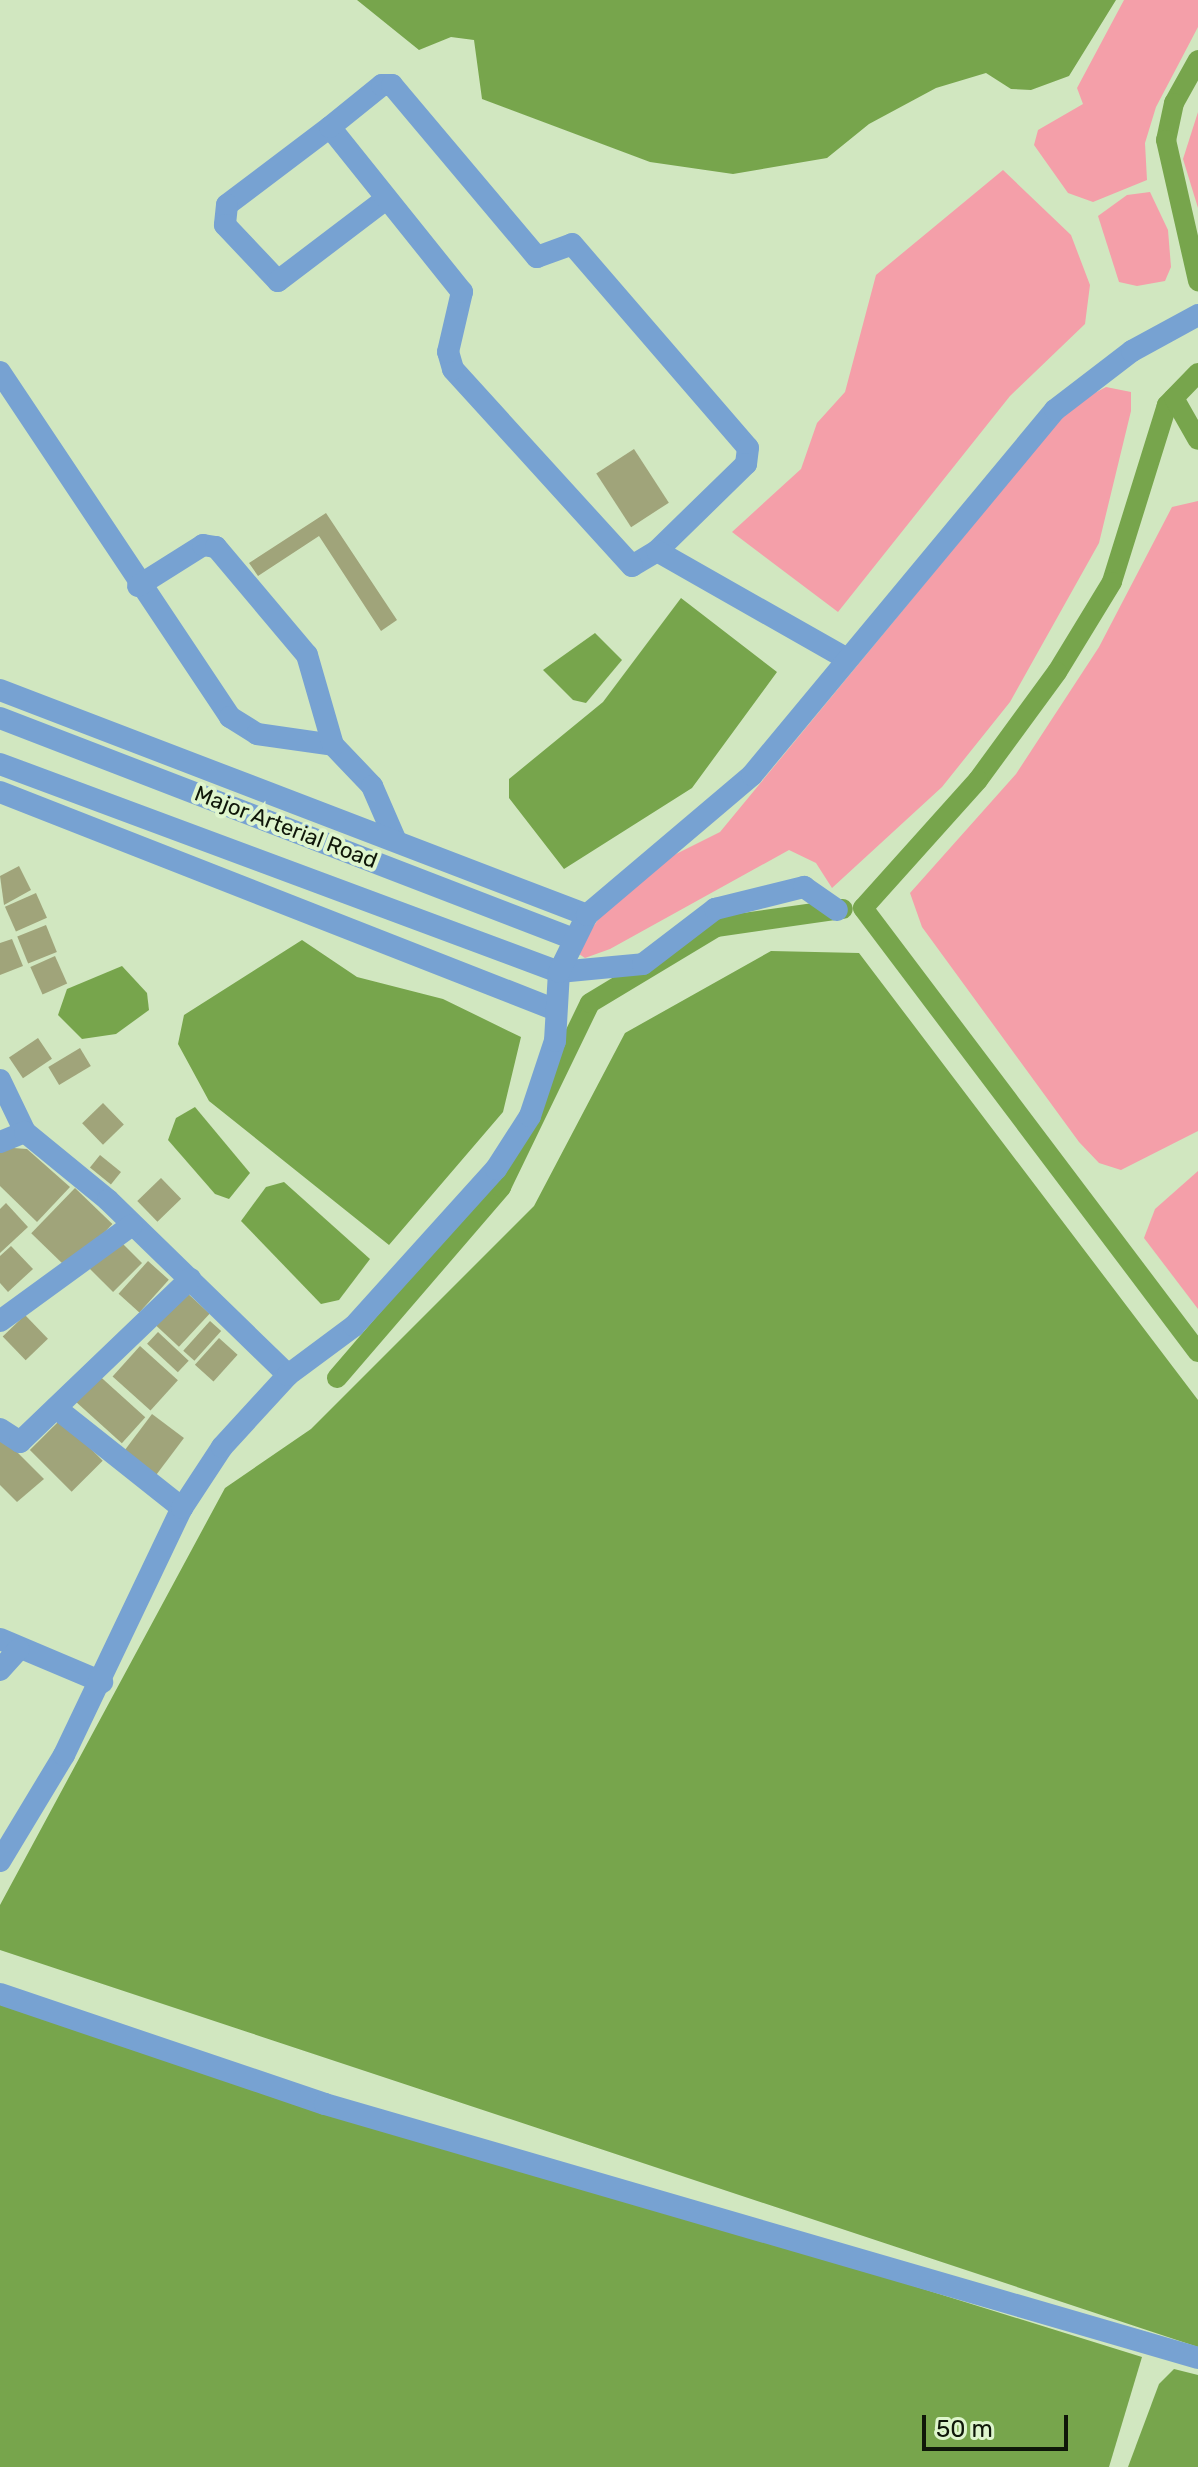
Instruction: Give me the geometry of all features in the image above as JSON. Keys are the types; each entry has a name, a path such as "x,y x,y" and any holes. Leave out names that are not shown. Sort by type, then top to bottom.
{"street":[{"path":"330,127 462,292 448,352 453,369 632,566 657,551 746,464 748,448 572,244 537,257 392,85 382,85 227,205 225,225 278,281 386,199"},
{"path":"0,1861 102,1682 182,1508 222,1447 288,1375 354,1326 496,1169 540,1095 556,1010 559,972 571,938 587,915 752,775 1055,410 1195,316"},
{"path":"0,372 138,586 240,727 333,745"},
{"path":"138,586 203,545 216,547 307,655 333,745 372,786 395,839"},
{"path":"657,551 847,659"},
{"path":"0,690 587,915"},
{"name":"Major Arterial Road","path":"0,718 571,938"},
{"name":"Major Arterial Road","path":"0,764 559,972"},
{"path":"0,792 556,1010"},
{"path":"559,972 643,964 715,909 804,887 837,910"},
{"path":"0,1080 25,1132 132,1225 288,1375"},
{"path":"0,1142 25,1132"},
{"path":"0,1321 132,1225"},
{"path":"0,1429 20,1442 190,1279"},
{"path":"56,1408 182,1508"},
{"path":"0,1670 10,1644 102,1682"},
{"path":"0,1994 339,2108 1198,2358"}],"shaded area":[{"path":"357,0 1116,0 1069,76 1031,90 1011,89 986,73 936,88 869,124 827,158 733,174 650,162 482,99 474,40 451,37 419,50"},
{"path":"1124,0 1198,0 1198,27 1156,107 1145,143 1147,180 1093,202 1068,193 1034,145 1038,130 1083,104 1077,88"},
{"path":"1198,112 1198,208 1183,159"},
{"path":"1003,170 1071,235 1090,285 1085,324 1010,396 838,612 732,532 801,469 817,423 845,392 876,275"},
{"path":"1150,192 1168,230 1171,267 1165,281 1137,286 1119,282 1098,216 1127,195"},
{"path":"1106,387 1131,392 1131,411 1099,543 1010,702 942,787 832,888 816,863 789,850 610,949 585,958 576,952 606,908 674,855 720,832 1072,405"},
{"path":"1198,501 1198,1131 1121,1170 1099,1163 1079,1142 922,927 910,893 1016,774 1099,647 1172,507"},
{"path":"681,598 777,672 692,788 564,869 509,798 509,779 603,702"},
{"path":"595,633 622,660 586,703 573,700 543,670"},
{"path":"302,940 357,977 443,999 521,1037 503,1112 389,1245 209,1101 178,1044 184,1015"},
{"path":"771,951 859,953 1198,1400 1198,2347 0,1950 0,1905 225,1488 311,1429 534,1206 625,1033"},
{"path":"122,966 147,993 149,1010 116,1034 82,1039 58,1015 67,989"},
{"path":"195,1107 250,1173 229,1199 215,1194 168,1140 176,1118"},
{"path":"1198,1171 1198,1309 1144,1238 1155,1209"},
{"path":"284,1182 370,1259 339,1300 321,1304 241,1221 266,1187"},
{"path":"0,2002 1142,2357 1109,2467 0,2467"},
{"path":"1174,2369 1198,2375 1198,2467 1128,2467 1159,2384"}],"building":[{"path":"634,449 669,503 631,527 596,474"},
{"path":"326,513 397,620 381,631 319,536 258,576 249,563"},
{"path":"19,866 31,890 4,905 0,876"},
{"path":"36,893 47,918 16,931 5,907"},
{"path":"46,925 57,952 28,964 17,937"},
{"path":"12,939 23,966 0,975 0,943"},
{"path":"55,956 67,983 43,994 30,967"},
{"path":"38,1038 52,1059 23,1078 9,1058"},
{"path":"80,1048 91,1066 59,1085 48,1067"},
{"path":"103,1103 124,1125 103,1145 82,1123"},
{"path":"0,1147 27,1149 70,1187 37,1222 0,1186"},
{"path":"100,1155 121,1172 111,1184 90,1167"},
{"path":"161,1178 181,1199 157,1222 137,1201"},
{"path":"75,1188 112,1224 69,1269 31,1233"},
{"path":"6,1203 28,1227 0,1253 0,1209"},
{"path":"118,1239 142,1263 113,1292 89,1268"},
{"path":"11,1246 33,1269 8,1292 0,1283 0,1256"},
{"path":"148,1261 169,1280 139,1312 119,1294"},
{"path":"184,1290 210,1314 179,1347 153,1323"},
{"path":"25,1315 48,1339 26,1360 3,1337"},
{"path":"210,1321 221,1331 194,1361 183,1351"},
{"path":"158,1332 189,1361 178,1372 147,1344"},
{"path":"219,1338 238,1355 213,1381 195,1365"},
{"path":"140,1346 178,1380 150,1411 113,1376"},
{"path":"94,1371 145,1417 122,1443 71,1397"},
{"path":"152,1414 184,1438 154,1477 123,1453"},
{"path":"61,1419 103,1461 72,1492 30,1450"},
{"path":"0,1435 44,1479 17,1502 0,1485"}],"waterway":[{"path":"1198,60 1174,103 1166,140 1198,281"},
{"path":"1198,373 1167,405 1112,582 1057,672 978,780 863,908 1198,1352"},
{"path":"1174,398 1198,440"},
{"path":"337,1378 501,1187 590,1003 716,927 843,909"}]}
